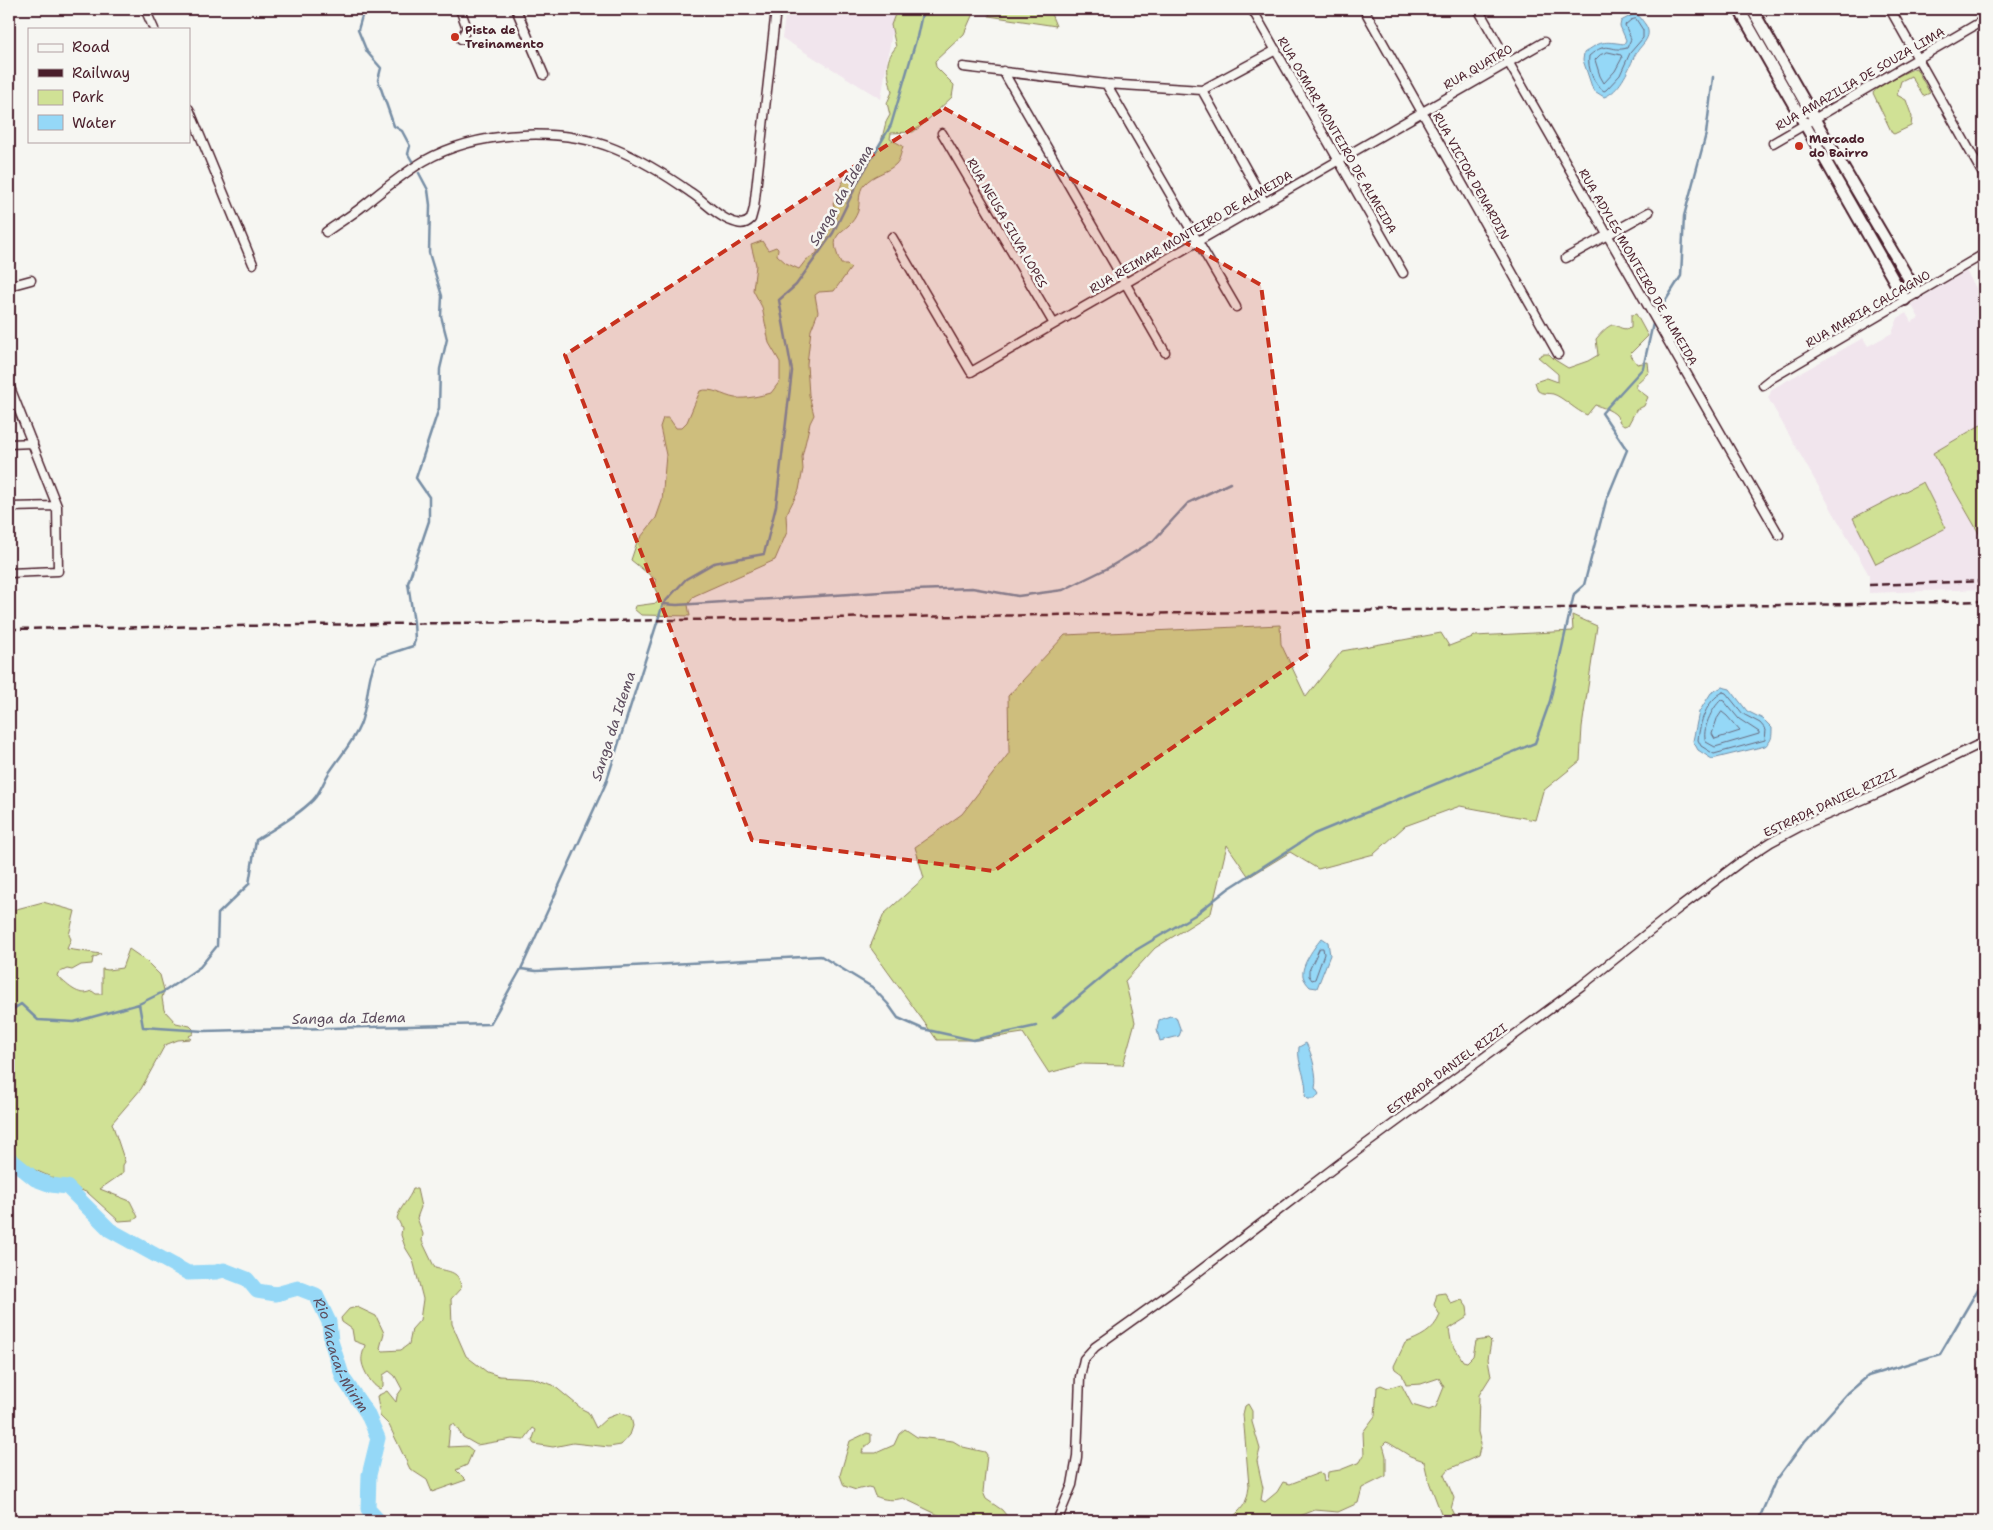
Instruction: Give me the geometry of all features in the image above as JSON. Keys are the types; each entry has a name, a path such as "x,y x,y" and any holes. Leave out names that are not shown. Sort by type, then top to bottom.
{"street":[{"path":"145,9 154,28"},
{"path":"460,9 467,28 461,39"},
{"path":"516,9 544,74"},
{"path":"326,232 352,215 390,184 426,160 468,143 498,137 529,135 562,136 590,140 641,161 686,189 727,219 739,224 746,223 751,219 754,208 776,9"},
{"name":"RUA OSMAR MONTEIRO DE ALMEIDA","path":"1252,9 1403,273"},
{"name":"RUA VICTOR DENARDIN","path":"1364,9 1558,354"},
{"name":"RUA ADYLES MONTEIRO DE ALMEIDA","path":"1478,9 1778,535"},
{"path":"1738,9 1905,300"},
{"path":"1752,9 1917,293"},
{"path":"1890,9 1984,176"},
{"name":"RUA AMAZILIA DE SOUZA LIMA","path":"1773,142 1984,20"},
{"name":"RUA QUATRO","path":"1422,112 1544,42"},
{"path":"963,67 1106,84 1202,90 1276,50"},
{"path":"1003,71 1124,284 1165,352"},
{"path":"1106,84 1236,307"},
{"path":"1202,90 1265,203"},
{"path":"190,111 253,264"},
{"name":"RUA REIMAR MONTEIRO DE ALMEIDA","path":"892,237 971,372 1422,112"},
{"name":"RUA NEUSA SILVA LOPES","path":"942,133 1054,324"},
{"path":"1566,258 1649,212"},
{"name":"RUA MARIA CALCAGNO","path":"1763,385 1984,254"},
{"path":"9,286 31,280"},
{"path":"9,385 57,506 58,571 9,573"},
{"path":"9,444 33,443"},
{"path":"9,507 57,506"},
{"name":"ESTRADA DANIEL RIZZI","path":"1057,1521 1072,1484 1077,1457 1080,1377 1084,1359 1095,1347 1581,986 1739,863 1771,842 1803,825 1880,792 1984,742"}],"highlighted area":[{"path":"944,108 1261,285 1309,653 994,871 752,840 565,355"}],"shaded area":[{"path":"786,9 896,9 881,99 782,38"},
{"path":"1966,271 1984,301 1984,423 1933,453 1984,542 1984,589 1869,593 1869,575 1768,398 1772,389 1863,338 1868,346 1892,333 1898,318 1906,313 1911,322 1919,318 1911,304"}],"green space":[{"path":"897,9 975,9 964,34 935,61 936,67 954,85 952,97 913,132 891,133 890,139 903,146 896,164 864,185 860,194 858,211 854,219 840,233 835,243 836,252 841,264 847,264 851,268 834,291 819,292 815,295 818,312 811,330 807,364 809,395 814,415 810,423 802,457 803,469 799,490 786,515 787,532 775,560 694,596 688,605 690,616 641,615 634,609 635,606 657,603 659,597 655,589 656,580 631,560 637,542 656,518 662,501 666,455 660,427 663,418 669,418 676,428 681,428 687,422 700,391 709,390 735,398 749,398 771,393 780,381 780,362 769,343 762,307 753,290 756,265 751,245 762,241 768,250 776,247 778,249 777,255 786,263 799,269 806,260 817,253 818,242 835,224 837,215 833,204 842,183 851,172 865,165 881,142 886,122 890,115 887,103 892,92 888,63 896,47 891,25"},
{"path":"990,9 1049,9 1056,26 989,16"},
{"path":"1916,68 1930,93 1923,96 1911,76 1901,81 1897,95 1906,100 1912,117 1911,126 1894,134 1873,93 1899,75"},
{"path":"1813,125 1907,287 1905,288 1811,127"},
{"path":"1636,314 1648,336 1630,354 1637,364 1648,362 1649,372 1636,384 1636,388 1648,397 1644,406 1636,410 1628,425 1624,426 1616,415 1603,408 1595,405 1587,415 1553,394 1538,391 1535,382 1547,378 1558,382 1558,374 1538,357 1543,354 1549,354 1568,368 1588,361 1598,355 1596,339 1603,331 1612,325 1625,329 1631,328 1631,315"},
{"path":"1984,423 1984,542 1933,453"},
{"path":"1923,482 1946,528 1876,564 1853,518"},
{"path":"1572,615 1597,626 1582,727 1580,761 1543,791 1535,820 1460,806 1405,826 1374,854 1318,869 1290,852 1249,877 1227,845 1211,913 1155,948 1125,981 1135,1022 1123,1065 1082,1064 1049,1073 1023,1033 977,1040 937,1040 870,947 884,914 924,878 915,847 962,814 1009,753 1008,696 1065,635 1280,625 1281,644 1306,697 1342,651 1441,633 1449,646 1475,636 1573,631"},
{"path":"43,902 75,911 69,935 71,939 67,949 101,954 93,958 92,964 81,965 72,970 67,969 58,973 57,976 65,983 82,993 92,991 96,994 102,994 102,969 122,968 129,949 145,960 160,975 164,990 162,998 164,1010 176,1023 190,1026 194,1030 193,1034 189,1036 191,1039 178,1040 165,1045 141,1089 112,1123 125,1162 123,1173 100,1189 130,1201 138,1217 134,1220 119,1221 88,1193 28,1167 9,1153 9,911"},
{"path":"413,1189 417,1189 421,1207 417,1218 423,1234 422,1241 435,1268 453,1273 459,1278 461,1288 451,1299 452,1324 466,1356 487,1372 499,1376 532,1378 553,1385 588,1412 596,1428 607,1418 620,1413 631,1417 633,1426 630,1435 621,1445 609,1447 573,1443 553,1447 534,1444 532,1441 536,1430 533,1428 524,1440 512,1439 477,1445 463,1437 454,1424 450,1425 448,1447 467,1446 473,1451 467,1465 456,1470 466,1480 432,1492 427,1480 410,1469 389,1425 380,1416 377,1396 387,1391 396,1402 397,1396 402,1389 395,1376 389,1371 383,1375 383,1386 380,1389 374,1385 368,1377 362,1362 365,1345 354,1341 352,1329 342,1322 341,1318 349,1309 357,1307 376,1316 384,1333 380,1348 383,1351 401,1350 409,1344 412,1329 420,1320 423,1299 413,1260 405,1247 401,1235 402,1228 397,1218"},
{"path":"1445,1293 1451,1304 1462,1300 1467,1307 1468,1315 1466,1318 1449,1329 1451,1341 1463,1361 1467,1362 1473,1356 1476,1341 1488,1339 1491,1342 1488,1359 1491,1376 1479,1395 1478,1432 1481,1444 1478,1456 1449,1469 1444,1475 1454,1498 1451,1509 1457,1521 1444,1521 1428,1479 1424,1461 1410,1456 1386,1442 1383,1445 1386,1456 1386,1476 1362,1488 1358,1503 1338,1512 1315,1510 1300,1516 1300,1521 1228,1521 1243,1506 1247,1498 1249,1486 1243,1414 1245,1406 1248,1404 1252,1411 1252,1422 1260,1449 1257,1461 1263,1488 1261,1500 1265,1502 1277,1492 1283,1482 1290,1484 1319,1473 1323,1474 1324,1482 1327,1480 1328,1472 1340,1470 1360,1462 1364,1455 1363,1432 1375,1416 1377,1387 1381,1385 1388,1388 1401,1384 1412,1405 1429,1410 1436,1407 1444,1387 1439,1378 1421,1384 1406,1385 1402,1374 1394,1366 1405,1343 1426,1333 1434,1326 1440,1315 1434,1305 1437,1294"},
{"path":"905,1429 917,1437 953,1441 963,1447 985,1452 987,1455 983,1492 986,1499 1002,1510 1011,1521 951,1521 903,1498 896,1500 885,1499 875,1496 872,1488 856,1490 844,1486 840,1475 850,1441 867,1433 871,1434 871,1442 863,1449 862,1453 876,1453 894,1445 899,1434"}],"water":[{"path":"1634,14 1639,16 1648,29 1647,37 1636,53 1619,86 1604,97 1593,90 1583,60 1584,53 1602,43 1624,44 1626,40 1620,26 1621,21"},
{"path":"1722,687 1730,689 1747,711 1763,719 1772,728 1771,739 1765,746 1712,759 1698,750 1693,741 1699,712 1711,693"},
{"path":"1322,938 1328,942 1330,955 1317,988 1310,987 1303,976 1304,967 1312,951"},
{"path":"1170,1016 1176,1017 1181,1031 1179,1036 1160,1041 1157,1030 1159,1020"},
{"path":"1306,1043 1314,1065 1315,1088 1319,1094 1315,1099 1308,1099 1305,1096 1305,1084 1299,1060 1299,1047"}],"waterway":[{"path":"364,9 358,30 367,52 381,68 378,80 394,126 402,131 410,146 408,154 412,161"},
{"name":"Sanga da Idema","path":"139,1004 143,1027 204,1031 490,1024 521,969 606,783 663,604 686,579 714,563 764,554 776,506 792,371 779,300 796,285 833,233 860,178 891,125 917,37 923,9"},
{"path":"1053,1018 1131,953 1195,915 1228,889 1314,834 1535,743 1550,701 1574,594 1584,585 1606,501 1627,450 1602,413 1643,368 1654,319 1681,276 1684,216 1706,134 1713,77"},
{"path":"9,1012 21,1004 38,1020 74,1022 139,1004 165,991 200,967 217,946 218,914 249,884 256,840 300,811 318,793 360,725 373,666 377,658 413,646 415,640 414,623 408,583 429,521 429,497 416,478 439,408 440,369 447,339 441,316 442,296 429,253 430,205 428,190 419,173"},
{"path":"663,604 677,605 913,590 972,588 1018,596 1063,590 1108,568 1153,541 1188,503 1230,483"},
{"path":"521,969 536,971 821,956 872,987 898,1018 923,1029 973,1040 1036,1026"},
{"name":"Rio Vacacaí-Mirim","path":"9,1158 35,1179 51,1185 67,1187 110,1230 188,1273 224,1270 247,1279 257,1291 276,1294 298,1288 316,1295 329,1322 331,1341 343,1378 367,1413 378,1438 369,1475 368,1509 379,1521"},
{"path":"1758,1521 1775,1482 1805,1441 1848,1393 1868,1376 1940,1354 1984,1279"}],"railway":[{"path":"1869,585 1984,581"},
{"path":"9,629 1984,601"}],"place":[{"name":"Pista de Treinamento","path":"455,37"},
{"name":"Mercado do Bairro","path":"1799,146"}]}
